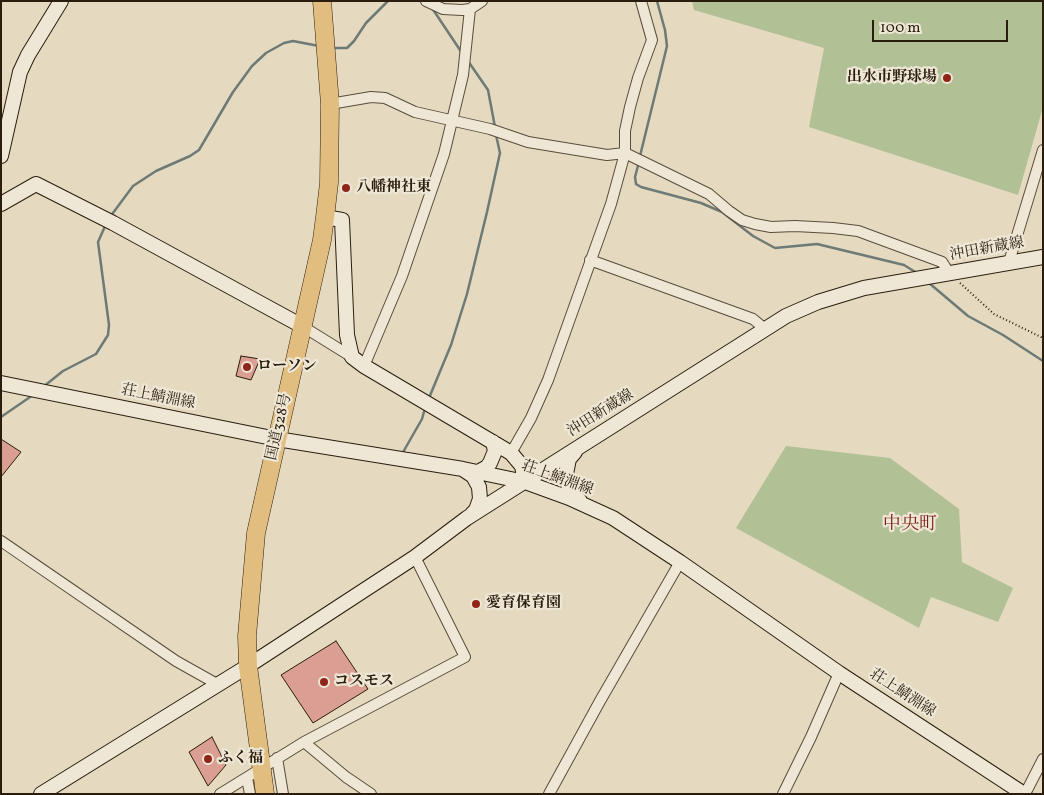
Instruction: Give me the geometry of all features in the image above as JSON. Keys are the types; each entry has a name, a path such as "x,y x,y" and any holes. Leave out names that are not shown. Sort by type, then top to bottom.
{"highway":[{"name":"国道328号","path":"265,794 254,774 247,636 256,533 322,240 325,217 329,183 330,104 322,1"}],"main road":[{"path":"1,156 20,72 28,55 61,1"},
{"path":"1,204 36,184 302,326"},
{"path":"325,217 342,220 347,334 352,357 364,366 511,453 522,466 525,482"},
{"name":"沖田新蔵線","path":"40,794 248,666 415,557 467,518 786,316 841,294 864,288 1043,257"},
{"name":"荘上鯖淵線","path":"1,383 277,439 478,472 525,482 583,505 613,518 680,562 839,673 1025,794"},
{"path":"478,472 490,463 494,451 493,442"},
{"path":"578,448 569,459 566,474 569,489 583,505"},
{"path":"463,469 473,476 479,486 480,493 476,510 467,518"}],"street":[{"path":"426,1 443,9 470,9 482,1"},
{"path":"511,453 531,418 548,380 611,204 625,153 625,131 630,107 652,40 641,1"},
{"path":"364,366 402,276 444,154 464,75 470,9"},
{"path":"330,104 371,97 385,98 415,112 490,129 543,146 607,155 625,153 709,194 742,220 771,227 824,227 858,231 942,262 949,273"},
{"path":"1009,262 1043,150"},
{"path":"590,260 753,319 765,329"},
{"path":"302,326 352,357"},
{"path":"1,541 176,662 217,684"},
{"path":"220,794 304,742 465,657 415,557"},
{"path":"549,794 656,601 680,562"},
{"path":"783,794 839,673"},
{"path":"304,742 370,794"},
{"path":"277,758 283,794"},
{"path":"1025,794 1043,759"},
{"path":"250,794 254,774"}],"path":[{"path":"949,273 994,314 1043,338"}],"green space":[{"name":"出水市野球場","path":"692,1 1043,1 1043,107 1018,195 809,127 824,48 694,10"},
{"path":"786,446 890,458 959,509 962,562 1013,588 998,622 931,597 919,628 736,528"}],"building":[{"name":"ローソン","path":"241,356 260,359 251,380 236,376"},
{"path":"1,439 21,452 1,477"},
{"name":"コスモス","path":"336,641 368,689 313,723 281,675"},
{"name":"ふく福","path":"212,737 226,765 208,786 189,752"}],"waterway":[{"path":"332,48 347,48 366,23 388,1"},
{"path":"640,156 667,46 665,30 657,1"},
{"path":"432,8 462,53"},
{"path":"110,217 133,186 156,171 199,150 233,92 252,66 266,53 284,43 293,41 319,46"},
{"path":"468,61 488,90 495,127"},
{"path":"429,398 451,345 467,294 500,153 496,135"},
{"path":"639,162 635,177 636,184 701,203 722,212 753,236 775,248 817,244 904,265 917,273"},
{"path":"43,387 63,371 96,354 108,335 109,325 98,242 106,224"},
{"path":"929,283 968,316 1003,335 1043,361"},
{"path":"1,417 33,395"},
{"path":"402,454 422,419 425,408"}],"place":[{"name":"出水市野球場","path":"947,78"},
{"name":"八幡神社東","path":"346,188"},
{"name":"ローソン","path":"247,367"},
{"name":"愛育保育園","path":"476,604"},
{"name":"コスモス","path":"324,682"},
{"name":"ふく福","path":"208,759"}],"district":[{"name":"中央町","path":"910,526"}]}
